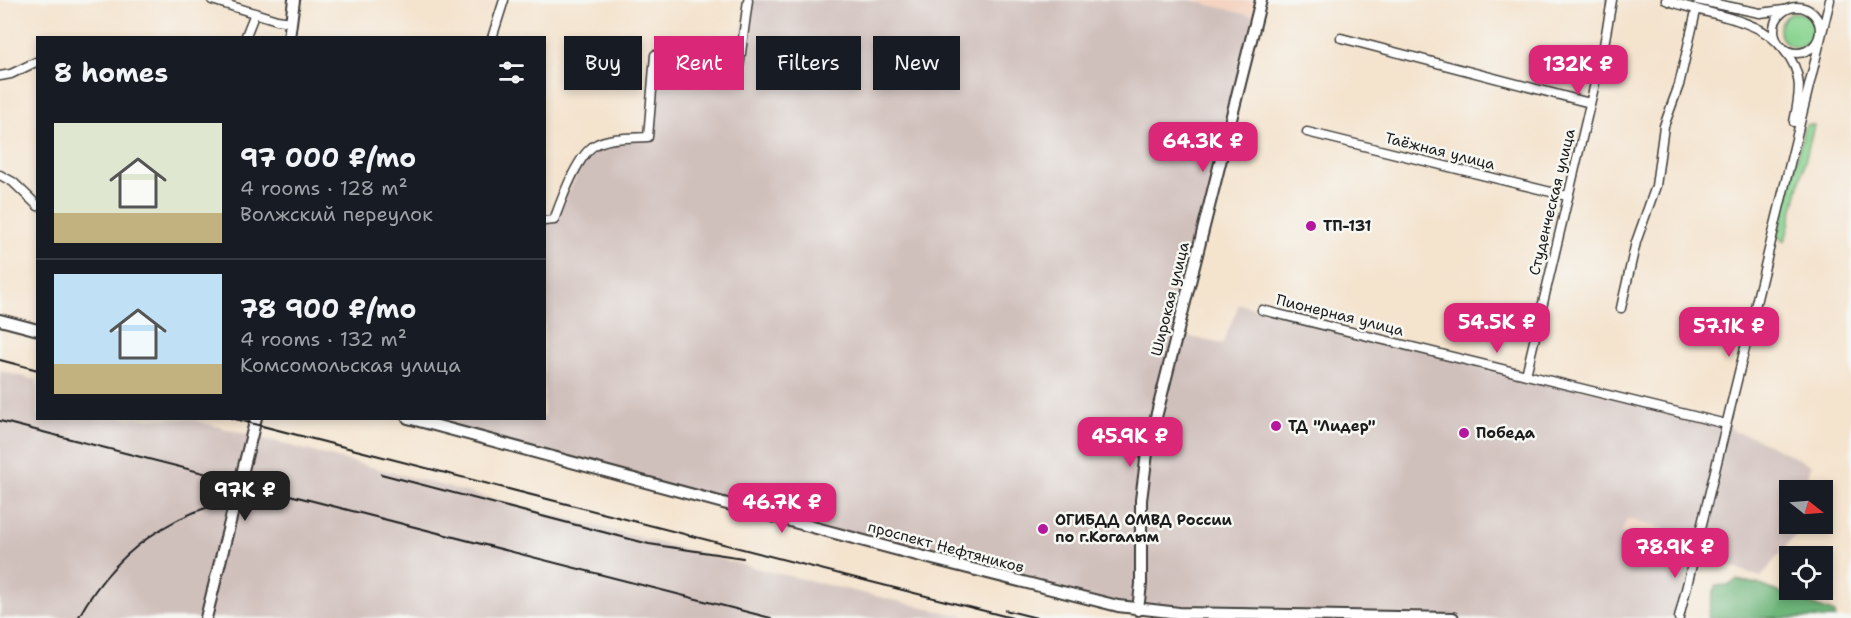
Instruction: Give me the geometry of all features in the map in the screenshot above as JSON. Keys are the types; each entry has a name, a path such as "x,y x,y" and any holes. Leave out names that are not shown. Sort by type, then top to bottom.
{"main road":[{"path":"289,36 294,0"},
{"name":"Широкая улица","path":"1138,610 1141,500 1147,453 1261,0"},
{"path":"0,320 36,329"},
{"path":"206,618 256,420"},
{"name":"проспект Нефтяников","path":"419,420 1085,599 1138,610 1179,613 1453,618"}],"street":[{"path":"493,36 504,0"},
{"path":"546,221 554,220 581,160 591,147 605,141 648,137 655,56 730,72 739,68 748,0"},
{"name":"Студенческая улица","path":"1526,375 1612,0"},
{"path":"1666,0 1758,27 1768,33 1794,63 1800,84 1789,143 1787,176"},
{"path":"1697,0 1755,13 1770,13 1808,0"},
{"path":"1679,618 1830,0"},
{"path":"216,1 291,22"},
{"path":"1801,6 1812,11 1819,20 1821,35 1813,47 1802,53 1790,52 1780,45 1774,26 1778,17 1788,8 1801,6"},
{"path":"1621,308 1640,232 1656,186 1664,126 1679,85 1696,10"},
{"path":"246,36 255,13"},
{"path":"1341,38 1590,103"},
{"path":"0,76 11,74 36,62"},
{"name":"Таёжная улица","path":"1307,132 1567,196"},
{"path":"0,175 13,182 36,204"},
{"name":"Пионерная улица","path":"1262,310 1726,424"}],"shaded area":[{"path":"748,0 1191,0 1257,17 1177,334 1223,344 1239,304 1726,424 1735,432 1751,436 1811,465 1807,480 1779,480 1779,534 1796,534 1786,546 1779,546 1779,555 1761,577 1719,562 1697,547 1679,618 1453,618 1138,610 434,427 436,420 546,420 546,221 554,220 591,147 648,136 654,67 654,90 744,90 744,36 741,36","holes":["1627,519 1686,535 1682,552 1622,533"]},
{"path":"1191,0 1261,0 1257,17"},
{"path":"0,371 36,380 36,420 193,420 763,570 970,618 0,618"},
{"path":"1626,519 1687,535 1682,552 1622,533"}],"green space":[{"path":"1797,13 1809,18 1814,30 1809,42 1797,47 1785,42 1780,30 1785,18"},
{"path":"1807,125 1814,125 1785,241 1779,237 1779,232 1804,129"},
{"path":"1737,580 1757,584 1779,592 1779,600 1800,600 1835,613 1835,618 1708,618 1716,586 1728,585"}],"railway":[{"path":"0,360 36,369"},
{"path":"239,420 1012,618"},
{"path":"0,421 771,618"},
{"path":"381,474 649,544 743,558"},
{"path":"78,618 95,591 115,567 163,528 191,514 220,504 251,499 283,499"},
{"path":"1005,610 1037,618"}],"place":[{"name":"ТП-131","path":"1311,226"},
{"name":"ТД \"Лидер\"","path":"1276,426"},
{"name":"Победа","path":"1464,433"},
{"name":"ОГИБДД ОМВД России по г.Когалым","path":"1043,529"}]}
